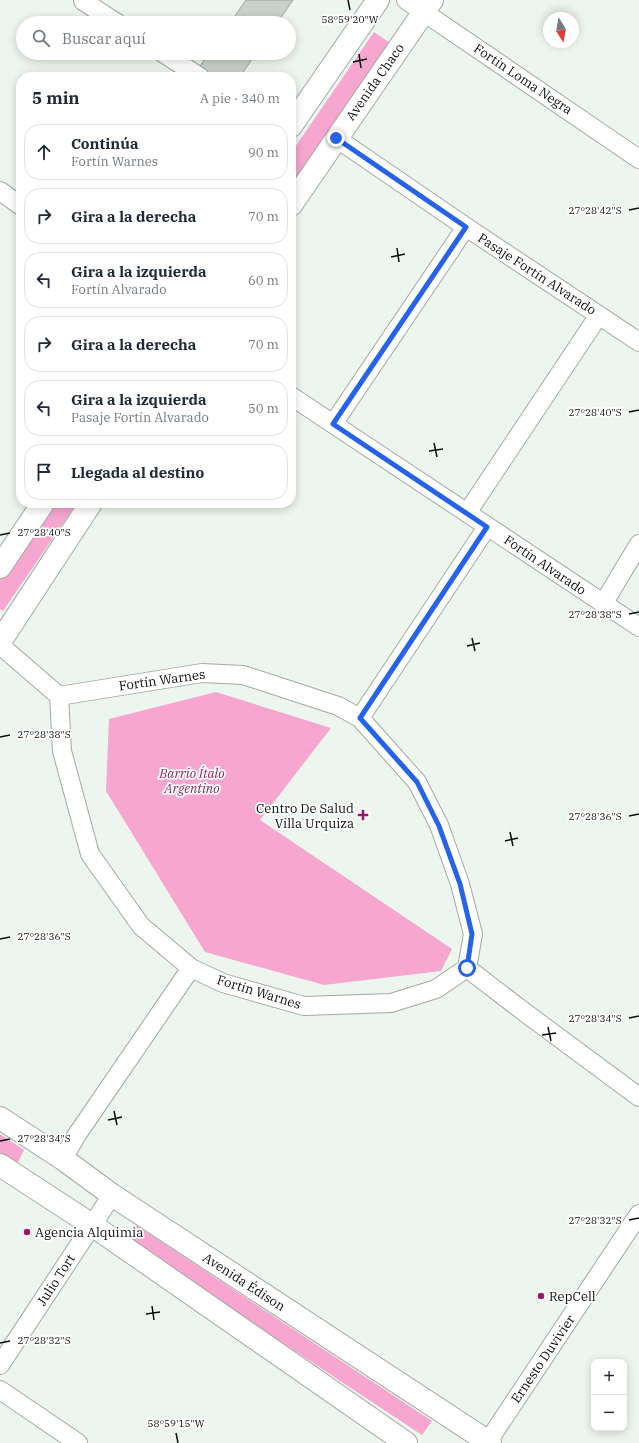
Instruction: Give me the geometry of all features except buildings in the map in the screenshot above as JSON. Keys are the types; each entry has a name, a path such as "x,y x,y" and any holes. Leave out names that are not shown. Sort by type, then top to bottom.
{"main road":[{"path":"296,119 378,0"},
{"name":"Avenida Chaco","path":"296,198 428,6"},
{"path":"0,568 40,508"},
{"path":"0,644 88,508"},
{"name":"Avenida Édison","path":"0,1118 63,1159 112,1195 488,1442"},
{"path":"0,1165 92,1225 406,1443"}],"street":[{"path":"84,0 107,16"},
{"name":"Fortín Loma Negra","path":"406,0 428,6 639,159"},
{"path":"174,60 192,72"},
{"name":"Pasaje Fortín Alvarado","path":"336,138 466,227 639,342"},
{"path":"0,191 16,202"},
{"path":"333,424 466,227"},
{"path":"467,513 599,314"},
{"name":"Fortín Alvarado","path":"296,399 639,627"},
{"path":"360,718 487,527"},
{"path":"603,604 639,544"},
{"path":"0,644 59,696"},
{"name":"Fortín Warnes","path":"202,673 243,675 338,706 360,718 417,782 439,826 460,884 472,934 467,968 436,989 391,1003 304,1006 223,983 191,968 141,926 90,854 62,750 59,696 202,673"},
{"path":"63,1159 76,1136 191,968"},
{"path":"467,968 639,1097"},
{"name":"Julio Tort","path":"0,1365 112,1195"},
{"name":"Ernesto Duvivier","path":"488,1442 639,1214"},
{"path":"0,1390 78,1443"}],"green space":[{"path":"374,32 390,43 296,182 296,146"},
{"path":"49,508 74,508 3,611 0,609 0,580"},
{"name":"Barrio Ítalo Argentino","path":"216,692 331,728 260,820 452,949 441,971 324,985 205,952 106,791 109,719"},
{"path":"0,1134 24,1150 16,1166 0,1155"},
{"path":"136,1225 432,1421 422,1435 127,1240"}],"place":[{"name":"Centro De Salud Villa Urquiza","path":"363,815"},
{"name":"Agencia Alquimia","path":"27,1232"},
{"name":"RepCell","path":"541,1296"}],"route":[{"path":"336,138 466,227 333,424 487,527 360,718 417,782 439,826 460,884 472,934 467,968"}]}
